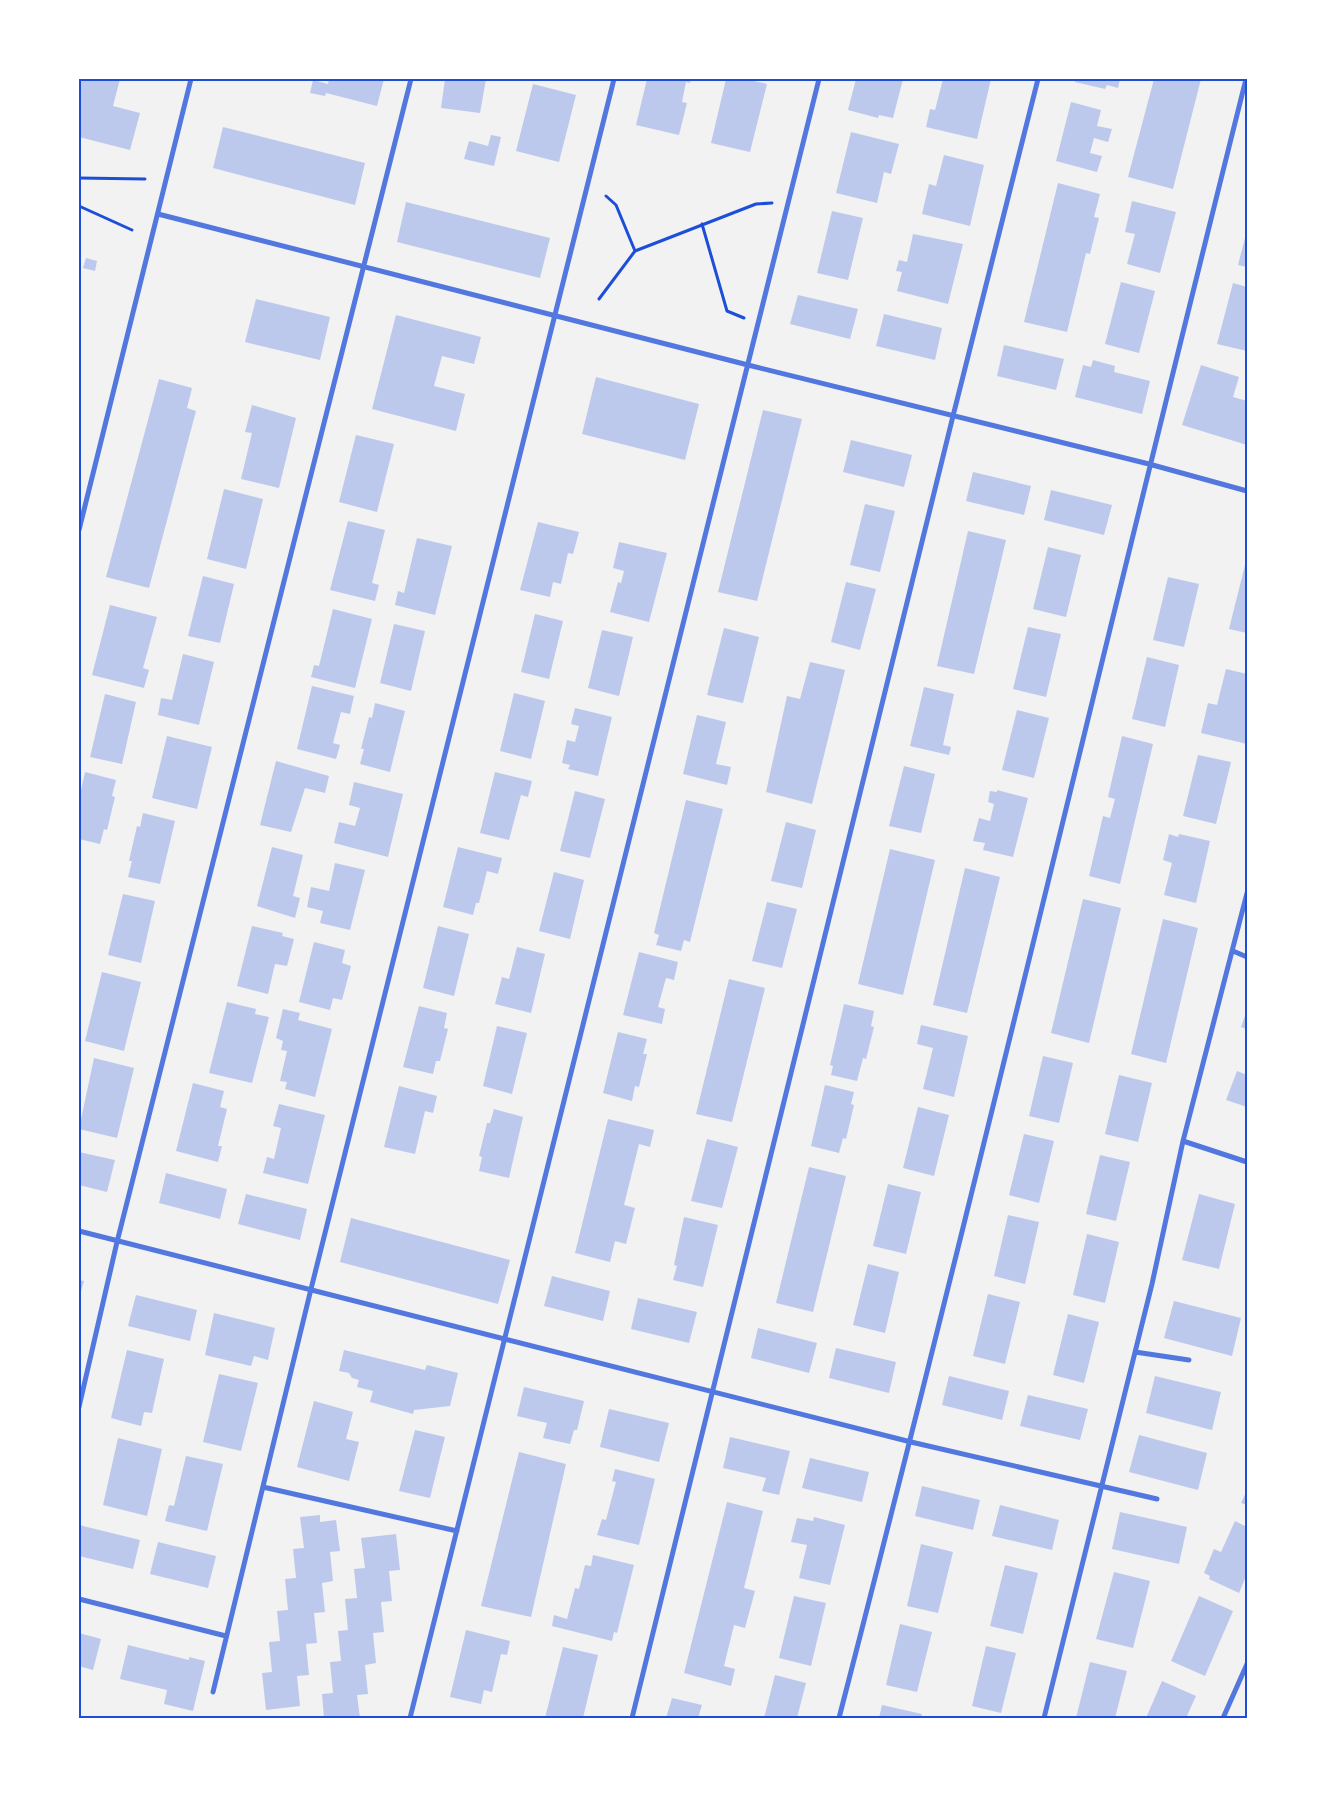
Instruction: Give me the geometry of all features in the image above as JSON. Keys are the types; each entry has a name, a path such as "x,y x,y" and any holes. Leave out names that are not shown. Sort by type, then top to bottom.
{"street":[{"path":"79,530 192,79"},
{"path":"79,1407 117,1242 411,79"},
{"path":"213,1692 311,1289 614,79"},
{"path":"410,1718 819,79"},
{"path":"632,1718 1038,79"},
{"path":"839,1718 911,1442 1149,464 1246,79"},
{"path":"158,214 748,365 1149,464 1247,491"},
{"path":"1044,1718 1103,1485 1183,1141 1247,893"},
{"path":"1233,951 1247,957"},
{"path":"1183,1141 1247,1162"},
{"path":"79,1231 911,1442 1157,1499"},
{"path":"1135,1352 1189,1360"},
{"path":"263,1486 456,1531"},
{"path":"79,1598 226,1636"},
{"path":"1223,1718 1247,1664"}],"path":[{"path":"79,178 145,179"},
{"path":"606,196 616,206 635,251"},
{"path":"599,299 635,251 756,204 773,203"},
{"path":"79,206 132,230"},
{"path":"702,224 727,311 745,318"}],"building":[{"path":"79,79 120,79 113,106 140,113 130,150 79,137"},
{"path":"329,79 384,79 377,106 326,93 325,96 310,93 313,80 328,84"},
{"path":"445,79 486,79 480,113 441,108"},
{"path":"647,79 691,79 690,83 686,82 682,102 687,103 679,135 636,125"},
{"path":"726,79 745,79 767,84 750,152 711,143"},
{"path":"856,79 903,79 893,118 879,115 878,118 848,110"},
{"path":"943,79 991,79 977,139 926,127 930,109 935,110"},
{"path":"1076,79 1120,79 1118,88 1107,85 1105,89 1075,82"},
{"path":"1154,79 1201,79 1173,189 1128,177"},
{"path":"533,84 576,95 559,162 516,151"},
{"path":"1071,102 1101,110 1097,126 1112,129 1108,142 1094,138 1090,153 1102,156 1097,172 1056,161"},
{"path":"223,127 365,163 355,205 213,168"},
{"path":"851,132 899,144 891,174 884,172 877,203 836,193"},
{"path":"491,135 501,137 494,166 464,159 469,141 488,146"},
{"path":"944,155 984,165 970,226 922,214 929,184 936,186"},
{"path":"1058,183 1100,194 1094,217 1099,218 1090,254 1086,253 1067,332 1024,322"},
{"path":"1132,201 1176,212 1160,273 1127,264 1135,234 1125,232"},
{"path":"406,202 550,238 540,278 397,242"},
{"path":"832,211 863,218 848,280 817,273"},
{"path":"1247,230 1247,267 1238,265"},
{"path":"913,234 963,244 948,304 897,291 902,272 896,271 899,260 907,262"},
{"path":"86,258 97,261 95,271 83,268"},
{"path":"1121,282 1155,291 1139,353 1105,344"},
{"path":"1233,283 1247,287 1247,351 1217,344"},
{"path":"798,295 858,309 850,339 790,324"},
{"path":"256,299 330,317 320,360 245,342"},
{"path":"884,314 942,328 935,360 876,346"},
{"path":"396,315 481,337 474,364 442,356 434,386 465,394 456,431 372,409"},
{"path":"1004,345 1064,359 1056,390 997,376"},
{"path":"1093,360 1115,366 1114,372 1150,381 1142,414 1075,397 1083,365 1091,367"},
{"path":"1201,365 1239,377 1233,397 1247,401 1247,445 1182,425"},
{"path":"596,377 699,404 685,460 582,434"},
{"path":"159,379 192,388 187,408 196,411 149,588 106,577"},
{"path":"252,405 296,418 279,488 241,479 252,433 245,432"},
{"path":"763,410 802,419 757,601 718,592"},
{"path":"356,435 394,444 377,512 339,502"},
{"path":"851,440 912,455 904,487 843,472"},
{"path":"973,472 1031,486 1024,515 966,501"},
{"path":"224,489 263,499 246,569 207,559"},
{"path":"1051,490 1112,505 1104,535 1044,520"},
{"path":"865,504 895,511 880,572 850,565"},
{"path":"348,521 385,530 372,583 379,585 375,601 330,590"},
{"path":"538,522 579,532 573,554 568,553 561,584 553,582 550,597 520,590"},
{"path":"968,531 1006,540 974,674 937,666"},
{"path":"417,538 452,546 435,615 395,605 398,591 404,593"},
{"path":"619,542 667,553 649,622 610,612 618,582 621,583 624,571 613,568"},
{"path":"1048,547 1081,555 1066,617 1033,609"},
{"path":"1247,557 1247,633 1229,629"},
{"path":"203,576 234,584 220,643 188,636"},
{"path":"1168,577 1199,584 1184,647 1153,640"},
{"path":"846,582 876,589 860,650 831,642"},
{"path":"110,605 157,617 143,668 149,670 144,688 92,675"},
{"path":"333,609 372,619 355,688 311,677 314,665 319,666"},
{"path":"535,614 563,621 549,679 521,672"},
{"path":"394,624 425,631 411,691 380,683"},
{"path":"1028,627 1061,634 1046,697 1013,689"},
{"path":"724,628 759,637 743,703 707,695"},
{"path":"602,630 633,637 619,696 588,688"},
{"path":"183,654 214,662 199,725 158,715 161,698 172,700"},
{"path":"1147,657 1179,665 1165,727 1132,719"},
{"path":"810,662 845,670 812,804 766,792 787,696 800,699"},
{"path":"1226,669 1247,674 1247,744 1201,733 1208,703 1217,705"},
{"path":"312,686 354,696 350,714 341,712 333,743 340,745 336,759 297,749"},
{"path":"924,687 954,694 943,745 951,747 949,755 910,746"},
{"path":"514,693 545,701 531,759 500,751"},
{"path":"105,694 136,702 122,764 90,757"},
{"path":"375,703 405,711 390,772 360,764 364,749 361,749 369,717 372,718"},
{"path":"575,708 612,717 598,776 568,769 570,765 562,763 567,740 575,742 579,726 571,724"},
{"path":"1017,710 1049,718 1034,778 1002,770"},
{"path":"697,715 726,722 716,764 731,767 727,785 683,774"},
{"path":"167,736 212,747 197,809 152,798"},
{"path":"1122,736 1153,744 1120,884 1089,876 1103,816 1110,818 1115,799 1108,797"},
{"path":"1198,755 1231,762 1216,824 1183,816"},
{"path":"276,761 329,776 325,793 305,788 291,832 260,825"},
{"path":"904,766 935,774 921,833 889,826"},
{"path":"85,772 116,780 112,796 115,797 107,830 104,829 100,844 79,839 79,799"},
{"path":"495,772 532,781 528,797 521,795 509,840 480,833"},
{"path":"354,782 403,794 388,857 334,843 339,822 355,826 360,808 349,805"},
{"path":"997,790 1028,798 1013,857 983,850 985,843 973,841 979,818 990,821 994,804 988,802 990,791 997,792"},
{"path":"575,791 605,799 590,858 560,851"},
{"path":"686,800 723,809 690,942 684,940 681,951 656,945 659,935 654,933"},
{"path":"143,813 175,821 160,884 128,877 132,861 129,861 137,826 140,827"},
{"path":"786,822 816,830 802,888 771,881"},
{"path":"1169,834 1178,837 1179,834 1210,841 1196,903 1164,895 1172,863 1163,860"},
{"path":"272,847 303,855 293,896 300,898 295,918 257,906"},
{"path":"458,847 502,858 498,874 487,871 479,903 476,903 473,915 443,907"},
{"path":"890,849 935,860 903,995 858,984"},
{"path":"335,863 365,870 350,930 320,923 323,911 307,907 311,887 329,891"},
{"path":"965,868 1000,877 967,1013 933,1005"},
{"path":"554,872 584,880 570,939 539,931"},
{"path":"123,894 155,901 141,963 108,955"},
{"path":"1083,899 1121,908 1089,1043 1051,1033"},
{"path":"767,902 797,909 782,968 752,961"},
{"path":"1163,919 1198,928 1166,1063 1131,1054"},
{"path":"252,926 283,933 282,936 294,939 287,966 275,964 268,994 237,986"},
{"path":"438,926 469,934 454,996 423,988"},
{"path":"314,942 345,950 342,963 351,966 342,1000 333,998 330,1010 299,1002"},
{"path":"517,947 545,954 531,1013 495,1004 502,977 509,979"},
{"path":"639,952 678,962 674,980 666,978 658,1007 665,1009 662,1024 623,1015"},
{"path":"102,972 141,982 124,1051 85,1041"},
{"path":"729,979 765,988 732,1122 696,1114"},
{"path":"227,1002 256,1009 255,1014 269,1017 252,1083 209,1073"},
{"path":"844,1004 874,1011 871,1026 874,1027 866,1059 863,1058 857,1081 831,1075 833,1066 830,1065"},
{"path":"419,1006 447,1013 444,1028 448,1029 440,1061 436,1061 433,1074 403,1067"},
{"path":"283,1009 300,1013 298,1020 332,1029 315,1097 285,1089 287,1082 280,1081 287,1051 281,1050 283,1041 276,1038"},
{"path":"1247,1010 1247,1029 1241,1027"},
{"path":"921,1025 968,1036 954,1097 923,1089 933,1048 917,1044"},
{"path":"497,1026 527,1033 512,1094 483,1086"},
{"path":"618,1032 647,1039 643,1054 647,1054 639,1087 635,1086 632,1101 603,1093"},
{"path":"1043,1056 1073,1063 1059,1123 1029,1116"},
{"path":"94,1058 134,1068 117,1138 79,1129"},
{"path":"1237,1071 1247,1075 1247,1107 1226,1100"},
{"path":"1119,1075 1152,1083 1138,1142 1105,1134"},
{"path":"193,1083 224,1091 220,1107 227,1109 218,1146 222,1146 218,1162 176,1151"},
{"path":"825,1085 854,1092 851,1104 854,1105 846,1139 843,1138 839,1153 811,1146"},
{"path":"399,1086 437,1096 433,1113 425,1111 415,1154 384,1147"},
{"path":"279,1104 325,1115 308,1184 263,1173 267,1157 274,1159 281,1128 273,1126"},
{"path":"918,1107 949,1115 934,1176 903,1168"},
{"path":"494,1109 523,1117 509,1178 479,1171 482,1157 479,1156 487,1123 490,1123"},
{"path":"608,1119 654,1130 650,1147 639,1144 624,1205 635,1208 626,1244 615,1241 610,1262 575,1253"},
{"path":"1024,1134 1054,1141 1039,1203 1009,1195"},
{"path":"707,1139 738,1147 722,1208 691,1201"},
{"path":"79,1152 115,1160 107,1192 79,1185"},
{"path":"1100,1155 1130,1162 1116,1221 1086,1214"},
{"path":"809,1167 846,1176 813,1312 776,1303"},
{"path":"166,1173 227,1189 220,1219 159,1203"},
{"path":"888,1184 921,1192 906,1254 873,1246"},
{"path":"246,1194 307,1209 300,1240 238,1224"},
{"path":"1199,1194 1235,1204 1219,1269 1182,1260"},
{"path":"1008,1215 1039,1222 1025,1284 994,1276"},
{"path":"684,1217 718,1225 703,1287 673,1280 677,1266 674,1265"},
{"path":"351,1218 510,1260 498,1304 340,1262"},
{"path":"1087,1234 1119,1242 1105,1303 1073,1295"},
{"path":"868,1264 899,1272 885,1333 853,1325"},
{"path":"552,1276 610,1291 603,1321 544,1306"},
{"path":"79,1280 84,1281 79,1298"},
{"path":"988,1294 1020,1302 1005,1364 973,1356"},
{"path":"136,1295 197,1310 190,1341 128,1326"},
{"path":"638,1298 697,1312 689,1343 631,1329"},
{"path":"1174,1301 1241,1318 1232,1356 1164,1338"},
{"path":"214,1313 275,1328 268,1360 254,1356 251,1366 205,1355"},
{"path":"1068,1314 1099,1322 1084,1383 1053,1375"},
{"path":"758,1328 817,1343 809,1373 751,1358"},
{"path":"836,1348 896,1362 889,1393 829,1378"},
{"path":"127,1350 164,1359 152,1413 144,1412 141,1426 111,1418"},
{"path":"344,1350 425,1370 427,1365 458,1373 450,1406 414,1410 413,1414 370,1402 373,1391 357,1387 359,1380 352,1378 349,1373 339,1371"},
{"path":"219,1374 258,1383 241,1451 203,1442"},
{"path":"949,1376 1009,1391 1002,1420 942,1405"},
{"path":"1155,1376 1221,1392 1212,1430 1146,1413"},
{"path":"524,1387 584,1401 577,1430 574,1430 570,1444 543,1438 547,1423 517,1416"},
{"path":"1028,1395 1088,1409 1080,1440 1020,1426"},
{"path":"314,1401 353,1412 346,1439 359,1442 349,1481 297,1467"},
{"path":"609,1409 669,1423 659,1462 600,1447"},
{"path":"415,1430 445,1437 430,1498 399,1491"},
{"path":"1139,1435 1207,1453 1198,1490 1129,1472"},
{"path":"730,1437 790,1451 779,1495 762,1491 766,1478 723,1468"},
{"path":"118,1438 162,1449 147,1516 103,1505"},
{"path":"519,1452 566,1464 531,1617 481,1606"},
{"path":"186,1456 223,1464 207,1531 165,1521 169,1505 174,1506"},
{"path":"810,1458 869,1472 862,1502 802,1488"},
{"path":"615,1469 655,1479 639,1545 597,1535 602,1519 606,1520 616,1482 612,1481"},
{"path":"922,1486 980,1500 973,1530 915,1516"},
{"path":"1247,1490 1247,1505 1241,1503"},
{"path":"727,1502 763,1511 744,1588 755,1591 745,1628 734,1625 724,1666 735,1669 731,1686 684,1673"},
{"path":"1000,1505 1059,1520 1052,1550 992,1536"},
{"path":"1120,1512 1187,1527 1179,1564 1112,1549"},
{"path":"320,1515 320,1522 336,1520 340,1551 330,1552 333,1581 322,1583 325,1612 314,1613 317,1643 306,1644 309,1675 297,1676 300,1706 266,1710 262,1673 272,1672 269,1642 280,1641 277,1611 288,1610 285,1579 296,1578 293,1549 304,1548 300,1517"},
{"path":"814,1517 845,1525 830,1585 799,1578 807,1545 791,1542 797,1518 813,1521"},
{"path":"1235,1521 1247,1527 1247,1574 1239,1593 1209,1579 1210,1576 1204,1573 1214,1549 1221,1552"},
{"path":"79,1525 140,1540 133,1569 79,1556"},
{"path":"396,1534 400,1570 389,1571 392,1601 381,1602 384,1632 373,1633 376,1663 365,1665 368,1694 357,1695 360,1718 324,1718 322,1694 333,1693 330,1662 341,1661 338,1631 348,1630 345,1599 357,1598 354,1569 365,1568 361,1538"},
{"path":"158,1542 216,1556 208,1588 150,1574"},
{"path":"921,1544 953,1552 938,1613 907,1606"},
{"path":"593,1555 634,1565 617,1633 614,1632 612,1641 552,1626 554,1615 567,1619 575,1588 579,1589 585,1565 591,1566"},
{"path":"1005,1565 1038,1573 1023,1634 990,1626"},
{"path":"1114,1572 1150,1581 1133,1648 1096,1639"},
{"path":"794,1596 826,1603 811,1666 779,1658"},
{"path":"1199,1596 1233,1611 1205,1676 1171,1661"},
{"path":"900,1624 932,1632 917,1692 886,1685"},
{"path":"466,1630 510,1641 507,1655 501,1654 492,1692 484,1690 481,1704 450,1697"},
{"path":"79,1633 101,1639 93,1670 79,1666"},
{"path":"128,1645 189,1660 189,1657 205,1661 193,1711 164,1704 167,1690 120,1679"},
{"path":"986,1646 1016,1653 1001,1713 972,1706"},
{"path":"563,1647 598,1655 583,1718 545,1718"},
{"path":"1090,1662 1127,1671 1115,1718 1076,1718"},
{"path":"775,1675 806,1683 797,1718 764,1718"},
{"path":"1162,1681 1196,1696 1186,1718 1146,1718"},
{"path":"672,1698 702,1705 698,1718 666,1718"},
{"path":"882,1705 922,1714 921,1718 879,1718"}]}
